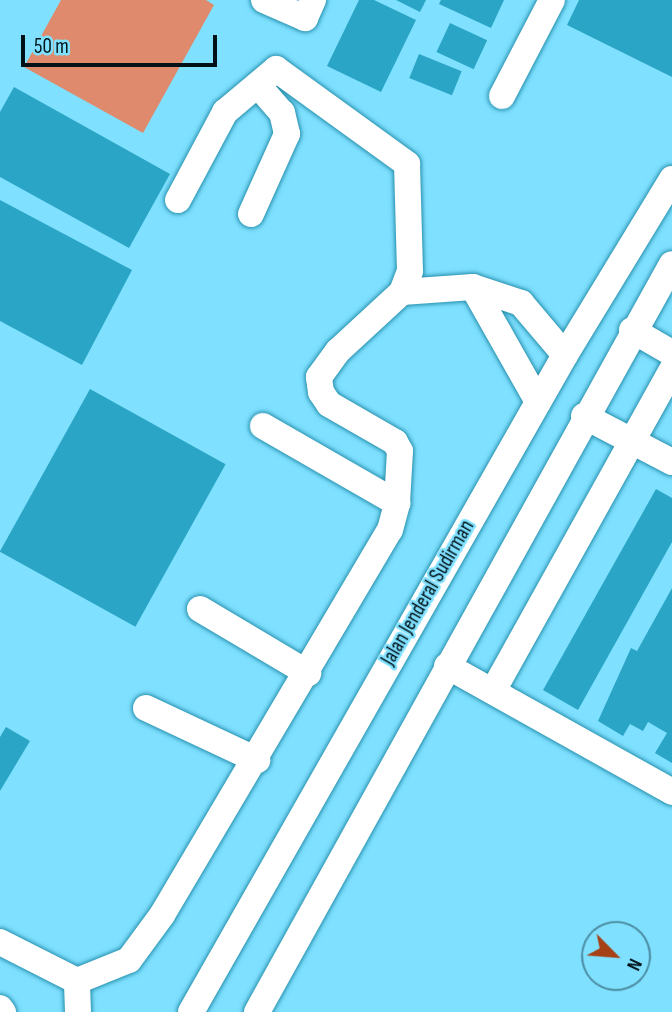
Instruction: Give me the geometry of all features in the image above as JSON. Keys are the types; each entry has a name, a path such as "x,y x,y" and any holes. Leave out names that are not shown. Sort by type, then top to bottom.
{"street":[{"path":"264,0 304,18 313,0"},
{"path":"502,96 552,0"},
{"path":"0,942 77,981 129,960 257,760 390,530 397,503 400,451 395,442 329,404 321,392 320,377 338,351 402,292 410,265 403,158 276,69 260,87 225,112 178,200"},
{"path":"251,214 288,134 282,113 260,87"},
{"name":"Jalan Jenderal Sudirman","path":"191,1012 565,355 672,179"},
{"path":"257,1012 584,416 672,264"},
{"path":"402,292 473,287 521,303 565,355"},
{"path":"473,287 538,402"},
{"path":"632,330 672,353"},
{"path":"493,691 672,370"},
{"path":"584,416 672,462"},
{"path":"263,426 397,503"},
{"path":"200,609 307,673"},
{"path":"447,666 672,792"},
{"path":"146,708 257,760"},
{"path":"77,981 78,1012"}],"shaded area":[{"path":"61,0 206,0 214,5 143,133 24,67"}],"building":[{"path":"359,0 374,0 416,20 381,92 327,66"},
{"path":"396,0 426,0 420,12"},
{"path":"441,0 504,0 491,28 439,4"},
{"path":"579,0 672,0 672,77 567,25"},
{"path":"450,23 487,40 474,69 436,52"},
{"path":"419,54 462,71 452,95 409,78"},
{"path":"14,87 170,174 129,248 0,177 0,112"},
{"path":"0,200 132,270 82,365 0,321"},
{"path":"90,389 226,464 135,627 0,552"},
{"path":"656,489 672,498 672,542 578,710 543,690"},
{"path":"672,588 672,763 655,753 667,733 648,722 643,731 630,724 623,736 598,721 631,648 637,651"},
{"path":"6,727 30,741 0,791 0,737"}]}
